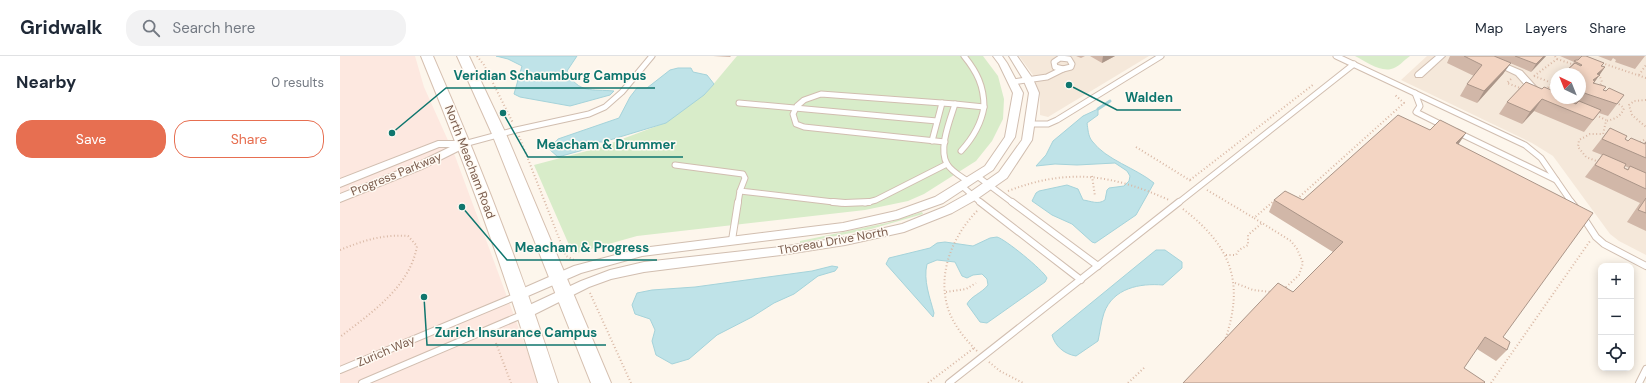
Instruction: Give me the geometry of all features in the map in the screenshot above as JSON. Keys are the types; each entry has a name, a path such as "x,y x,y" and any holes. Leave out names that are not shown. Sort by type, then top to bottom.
{"main road":[{"name":"North Meacham Road","path":"427,56 464,144 521,294 548,383"},
{"path":"463,56 499,134 601,383"}],"street":[{"name":"Thoreau Drive North","path":"527,312 562,286 578,269 642,252 843,227 870,222 919,208 938,200 989,168 1010,137 1018,93 1003,63 997,56"},
{"name":"Thoreau Drive North","path":"521,294 644,267 781,251 873,235 927,220 948,210 973,196 1003,175 1027,140 1034,93 1028,79 1013,56"},
{"path":"1419,75 1441,56"},
{"path":"1480,56 1519,73 1536,92"},
{"name":"Progress Parkway","path":"340,183 438,144 464,144"},
{"name":"Progress Parkway","path":"340,198 429,162 464,144"}],"lane":[{"path":"464,144 499,134 589,114 605,107 622,92 652,56"},
{"path":"961,151 973,138 982,120 984,107 982,80 964,56"},
{"path":"1030,124 1048,124 1057,120 1161,56"},
{"path":"1336,56 1526,144 1541,158 1600,240 1612,249 1646,266"},
{"path":"949,383 1354,64"},
{"path":"1013,82 1047,77 1064,69"},
{"path":"1415,93 1420,106 1416,112 1556,180"},
{"path":"945,142 804,127 796,124 793,114 797,105 806,98 821,94 984,107"},
{"path":"739,103 937,121"},
{"path":"932,141 942,103"},
{"path":"955,104 943,154 947,164 969,181 988,185 1098,266"},
{"path":"740,191 845,203 864,202 876,200 947,164"},
{"path":"674,165 743,174 745,178 740,191 732,240"},
{"path":"969,181 973,196 1081,280"},
{"name":"Zurich Way","path":"340,370 521,294"},
{"name":"Zurich Way","path":"362,383 527,312"},
{"path":"1639,383 1646,369"}],"path":[{"path":"477,56 484,65 509,116"},
{"path":"1555,56 1580,66"},
{"path":"1534,76 1539,70 1552,65 1557,58"},
{"path":"1597,62 1646,78"},
{"path":"1638,75 1646,65"},
{"path":"1596,72 1602,82 1598,88"},
{"path":"1190,180 1315,83"},
{"path":"1292,203 1404,104 1401,99 1394,94"},
{"path":"1612,99 1624,108 1624,110 1630,111"},
{"path":"1646,100 1634,101 1629,105 1630,111 1637,121 1646,127"},
{"path":"1592,114 1607,120 1618,118 1624,110"},
{"path":"1602,134 1607,120"},
{"path":"1600,163 1586,157 1578,147 1579,140 1590,134 1602,134 1609,136"},
{"path":"1638,142 1643,142 1646,139"},
{"path":"522,142 566,256 574,260"},
{"path":"1001,194 1021,185 1057,176 1092,176 1124,182 1152,192 1177,204 1193,216 1213,235 1226,255 1236,290 1232,324 1224,343"},
{"path":"1092,176 1095,196"},
{"path":"1280,201 1274,200 1254,218 1292,241 1297,248 1303,263 1299,275 1280,292"},
{"path":"984,205 961,227 953,243 947,266 946,292 948,309 967,341 983,357 1000,371 1023,383"},
{"path":"1226,255 1236,255 1239,250 1248,245 1248,235 1262,223"},
{"path":"340,250 372,237 386,234 408,236 417,246 417,251 412,266 392,293 360,322 340,337"},
{"path":"1491,383 1591,239"},
{"path":"946,292 966,289 976,283"},
{"path":"1234,283 1253,290 1273,292"},
{"path":"592,298 631,383"},
{"path":"496,343 511,383"},
{"path":"928,383 974,348"},
{"path":"1128,383 1145,367"}],"shaded area":[{"path":"340,56 415,56 424,87 455,156 539,383 340,383"},
{"path":"1019,56 1149,56 1048,117 1040,115 1040,95 1033,75"},
{"path":"1427,56 1646,56 1646,255 1619,241 1610,234 1553,156 1532,143 1401,80"}],"green space":[{"path":"737,56 983,56 998,76 1004,99 1003,119 992,141 976,161 924,194 908,201 865,210 637,236 573,254 534,165 598,148 665,123 706,93"},
{"path":"1355,56 1410,56 1396,67 1387,70 1373,66"},
{"path":"922,212 923,214 871,229 800,243 800,241 887,223"}],"water":[{"path":"496,56 577,56 567,71 576,84 586,89 614,91 610,95 570,106 520,97 514,94 522,66 508,59"},
{"path":"678,68 691,68 693,72 707,75 714,84 704,95 666,123 603,142 595,142 594,147 558,157 549,149 558,139 619,118 630,97 637,88 647,88 670,70"},
{"path":"1098,109 1098,115 1087,123 1089,135 1092,141 1098,148 1113,159 1154,183 1136,215 1095,243 1072,224 1052,215 1032,201 1036,193 1039,191 1067,185 1078,189 1083,200 1100,202 1105,200 1107,190 1109,188 1124,186 1129,181 1130,176 1127,171 1115,163 1077,165 1055,164 1036,166 1046,155 1053,141 1083,116"},
{"path":"997,237 1024,255 1039,268 1047,278 1045,282 987,323 980,322 967,304 988,285 987,279 982,274 973,275 967,278 962,276 955,262 937,260 927,264 926,283 934,313 933,317 886,264 889,258 930,248 937,243 945,242 973,246 990,238"},
{"path":"1156,250 1165,250 1182,262 1182,268 1163,285 1137,286 1128,289 1114,298 1104,313 1098,341 1076,356 1061,349 1055,343 1052,335"},
{"path":"832,266 838,267 835,271 818,276 794,294 774,303 752,317 717,335 689,359 672,364 656,355 652,341 655,330 650,319 635,314 632,305 637,293 652,290 695,287 812,271"}],"building":[{"path":"1464,56 1494,56 1511,63 1484,91 1467,84 1482,65"},
{"path":"1515,56 1544,56 1536,64"},
{"path":"1582,56 1586,56 1604,63 1601,66 1605,67 1597,74 1600,75 1593,80 1595,81 1593,83 1606,87 1603,90 1606,91 1609,88 1624,95 1617,104 1586,94 1586,68 1569,68 1575,63 1581,66 1582,65 1574,61 1578,60"},
{"path":"1526,82 1542,89 1544,87 1550,90 1550,102 1542,99 1530,112 1507,102"},
{"path":"1554,104 1586,104 1601,110 1593,120"},
{"path":"1398,115 1430,130 1440,120 1466,133 1456,143 1593,213 1503,337 1510,342 1507,350 1485,337 1464,368 1485,382 1183,383 1278,283 1293,292 1343,242 1274,200 1285,191 1303,200"},
{"path":"1610,128 1627,136 1625,139 1628,141 1631,138 1645,144 1646,142 1646,158 1602,139"},
{"path":"1603,154 1626,164 1624,168 1628,170 1630,166 1646,173 1646,189 1595,165"},
{"path":"1646,198 1646,213 1638,210"}],"waterway":[{"path":"1098,109 1110,101"}],"place":[{"name":"Walden","path":"1069,85"},
{"name":"Meacham & Drummer","path":"503,113"},
{"name":"Veridian Schaumburg Campus","path":"392,133"},
{"name":"Meacham & Progress","path":"462,207"},
{"name":"Zurich Insurance Campus","path":"424,297"}]}
